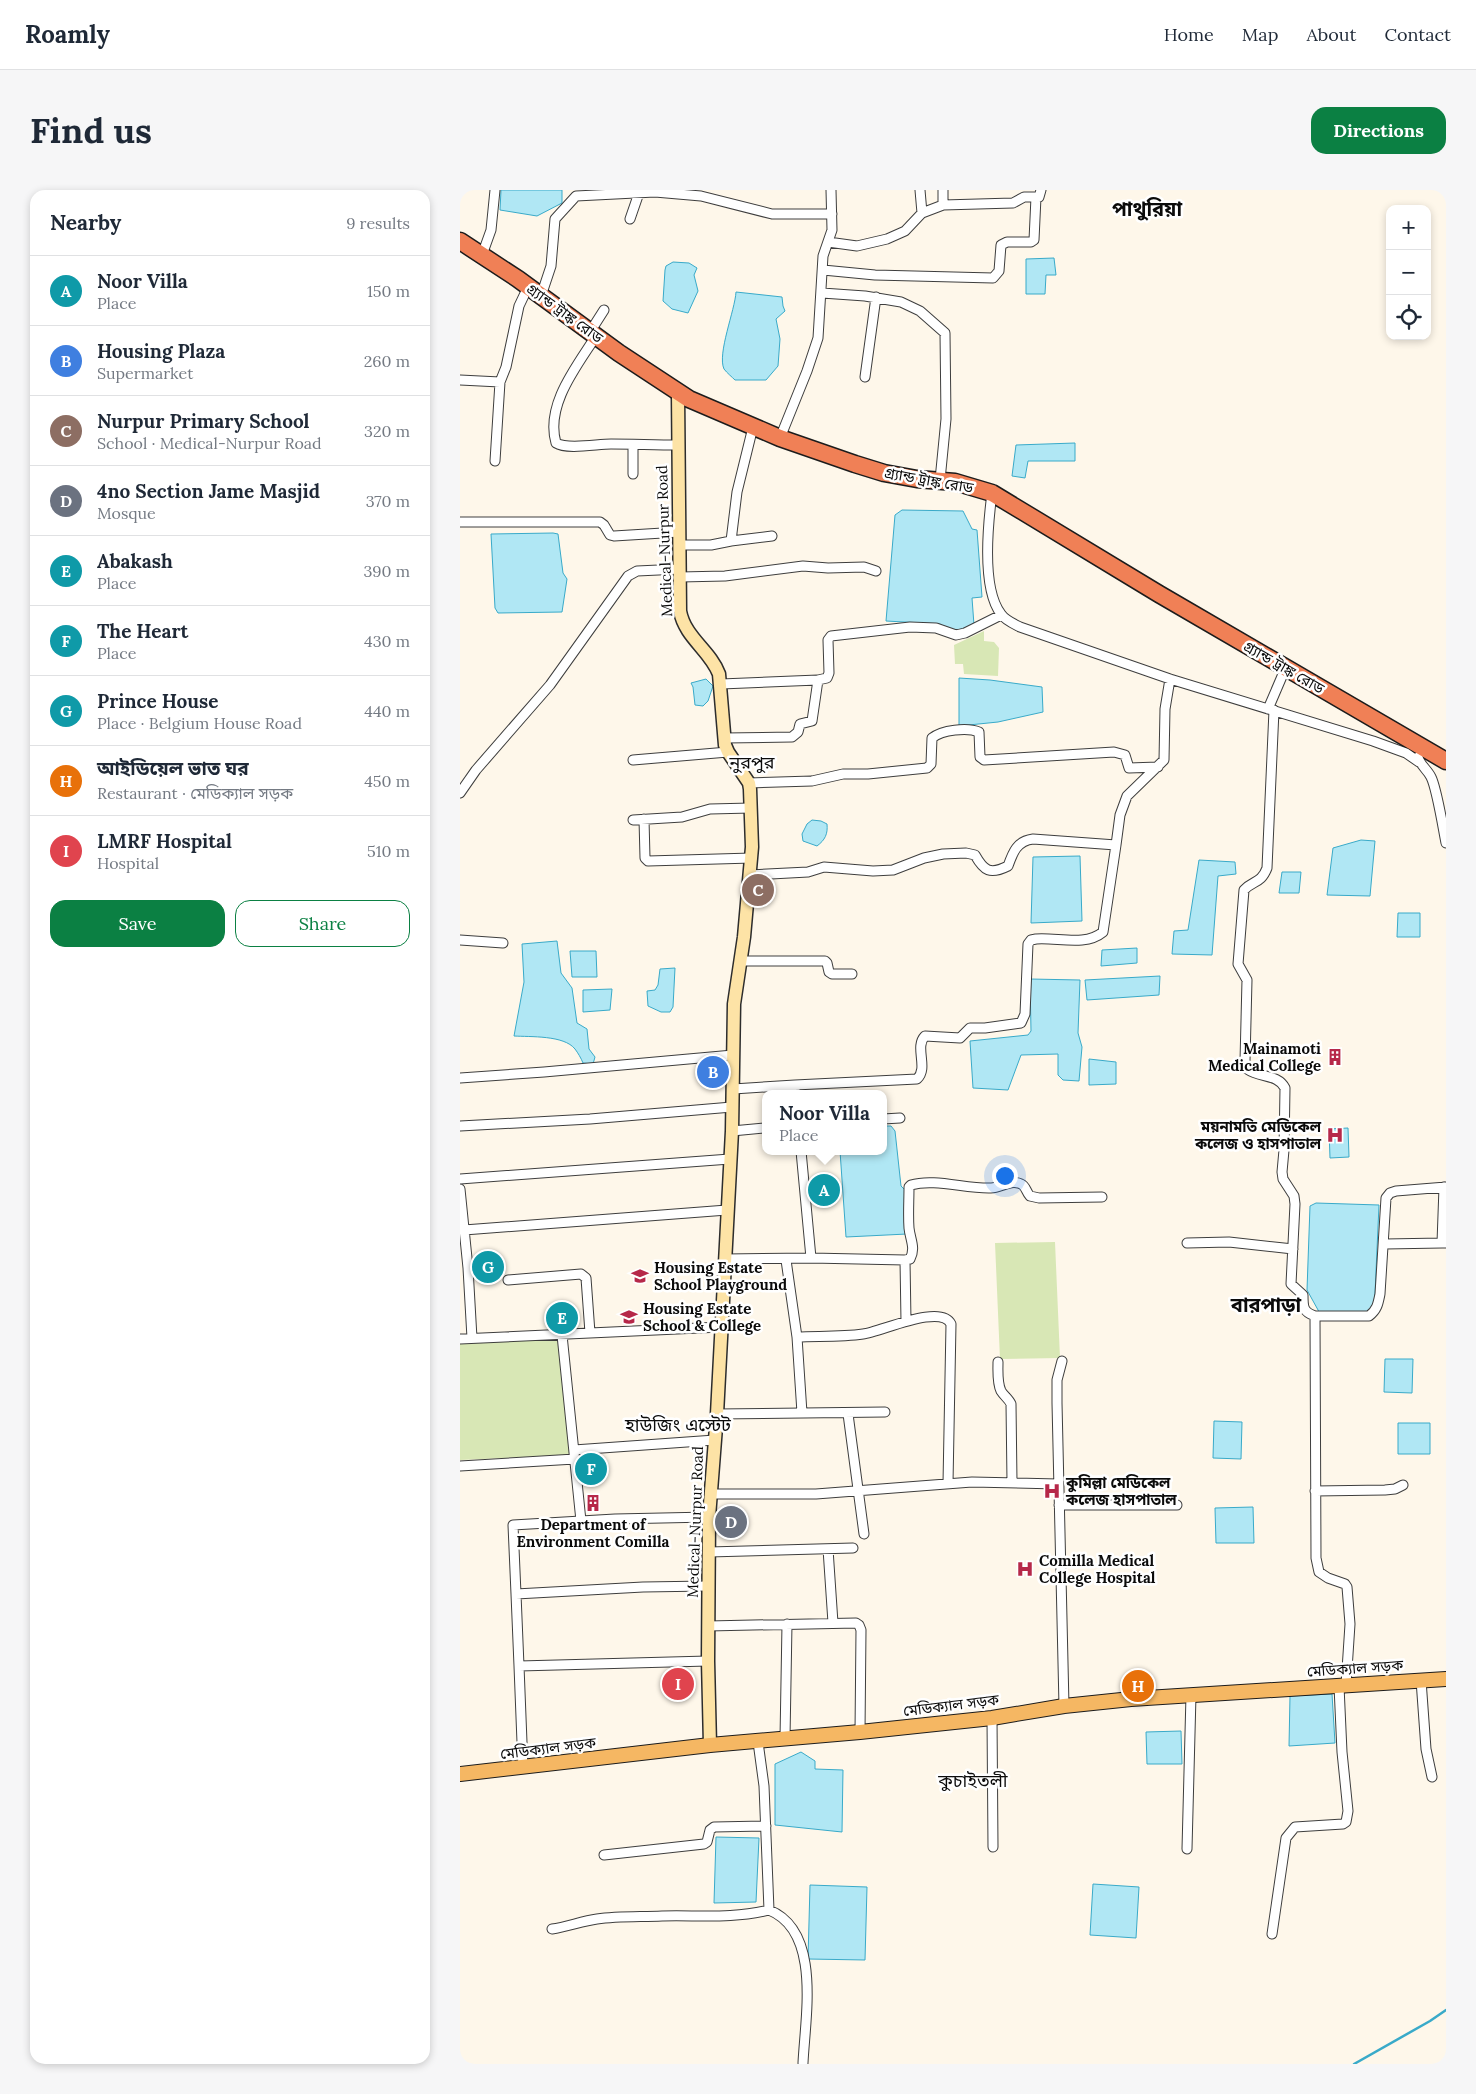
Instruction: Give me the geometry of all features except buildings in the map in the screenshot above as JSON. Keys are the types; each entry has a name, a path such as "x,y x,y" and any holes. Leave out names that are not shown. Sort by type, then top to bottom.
{"highway":[{"name":"গ্র্যান্ড ট্রাঙ্ক রোড","path":"460,242 535,291 678,393 780,438 884,472 917,479 940,480 971,485 992,493 1446,761"}],"main road":[{"name":"মেডিক্যাল সড়ক","path":"460,1774 710,1745 758,1742 992,1718 1064,1706 1446,1679"}],"street":[{"path":"482,255 491,230 495,190"},
{"path":"780,438 807,372 818,338 824,256 832,230 831,190"},
{"path":"920,190 922,213"},
{"path":"943,190 943,205"},
{"path":"495,461 500,382 506,367 517,312 535,291 551,266 554,249 555,219 567,207 572,198 576,196 640,191 702,196 772,214 832,214"},
{"path":"630,219 640,191"},
{"path":"823,270 875,274 993,278 999,271 1001,245 1007,242 1031,242 1034,240 1038,194 1024,197 1013,203 943,205 922,213 904,231 873,243 857,246 828,242"},
{"path":"822,293 876,297 912,306 942,328 945,333 946,419 940,480"},
{"path":"866,377 876,297"},
{"path":"604,310 564,388 555,417 555,440 559,445 678,445"},
{"path":"460,380 500,382"},
{"name":"Medical-Nurpur Road","path":"678,393 679,604 681,620 690,636 716,665 720,684 724,738 728,752 749,783 752,797 752,858 734,1004 732,1131 717,1414 709,1517 708,1661 710,1745"},
{"path":"731,541 737,492 753,427"},
{"path":"633,445 633,474"},
{"path":"992,493 988,531 989,574 994,600 1001,615 1020,627 1170,679 1394,748 1419,762 1430,777 1434,787 1446,843"},
{"path":"460,522 600,522 610,535 614,536 679,532"},
{"path":"679,545 711,545 772,536"},
{"path":"460,793 476,770 550,685 628,576 637,571 726,576 803,566 828,568 864,567 876,571"},
{"path":"720,684 827,678 829,673 828,640 836,634 891,628 925,627 956,634 965,633 1001,615"},
{"path":"1286,667 1271,709 1268,868 1264,877 1247,886 1244,890 1238,964 1247,980 1247,1070 1254,1074 1277,1079 1285,1088 1282,1172 1283,1179 1294,1196 1295,1204 1292,1284 1302,1295 1302,1307 1306,1313 1315,1316 1369,1316 1373,1313 1379,1300 1386,1198 1390,1193 1396,1191 1445,1187 1444,1244 1384,1244"},
{"path":"732,1089 795,1089 917,1079 921,1073 921,1044 925,1036 960,1038 970,1028 997,1027 1021,1023 1025,1014 1028,944 1031,940 1094,938 1103,932 1120,815 1127,796 1164,760 1165,709 1170,679"},
{"path":"724,738 795,736 800,724 810,722 813,718 818,680"},
{"path":"749,783 812,782 842,774 868,774 927,768 931,764 932,738 952,731 966,730 979,732 980,757 984,760 1114,752 1125,754 1129,768 1158,767"},
{"path":"1418,744 1419,762"},
{"path":"633,760 728,752"},
{"path":"633,820 682,817 710,809 751,808"},
{"path":"644,819 645,858 648,860 752,858"},
{"path":"750,875 808,872 824,867 873,871 893,870 924,858 952,853 966,853 975,856 983,869 988,871 1008,866 1017,845 1024,840 1116,845"},
{"path":"460,940 503,943"},
{"path":"740,961 825,961 828,962 829,972 832,974 852,974"},
{"path":"460,1078 733,1055"},
{"path":"460,1126 590,1119 732,1107"},
{"path":"887,1119 900,1118"},
{"path":"732,1131 762,1128"},
{"path":"801,1155 811,1258"},
{"path":"460,1179 730,1159"},
{"path":"725,1259 910,1259 913,1253 913,1241 909,1230 909,1188 917,1183 992,1188 1008,1183 1020,1183 1024,1185 1030,1196 1039,1198 1102,1196"},
{"path":"460,1189 464,1230 464,1268 472,1338"},
{"path":"464,1230 728,1210"},
{"path":"1188,1242 1229,1242 1293,1250"},
{"path":"786,1260 797,1337 802,1413"},
{"path":"905,1260 906,1321"},
{"path":"508,1280 581,1274 586,1278 590,1333"},
{"path":"1272,1934 1286,1838 1295,1827 1343,1824 1347,1820 1348,1811 1342,1752 1342,1685 1350,1624 1349,1593 1345,1584 1328,1578 1319,1572 1316,1558 1314,1528 1315,1316"},
{"path":"797,1337 866,1334 920,1317 945,1317 951,1324 948,1483"},
{"path":"460,1339 721,1327"},
{"path":"562,1334 581,1521"},
{"path":"1062,1361 1059,1370 1057,1402 1064,1706"},
{"path":"998,1362 998,1381 1011,1404 1012,1482"},
{"path":"717,1414 848,1414 885,1412"},
{"path":"848,1414 864,1534"},
{"path":"460,1466 715,1440"},
{"path":"711,1494 816,1494 948,1483 1012,1482 1058,1484"},
{"path":"1315,1491 1385,1490 1395,1489 1403,1485"},
{"path":"1059,1505 1177,1505"},
{"path":"523,1768 513,1525 709,1517"},
{"path":"709,1552 853,1548"},
{"path":"828,1549 833,1623"},
{"path":"516,1594 643,1587 708,1586"},
{"path":"708,1626 833,1623 856,1623 859,1625 862,1630 860,1732"},
{"path":"785,1738 787,1624"},
{"path":"519,1666 708,1661"},
{"path":"1421,1680 1426,1749 1432,1777"},
{"path":"1187,1849 1191,1696"},
{"path":"992,1718 993,1847"},
{"path":"758,1742 764,1786 769,1910"},
{"path":"604,1855 704,1844 707,1842 710,1830 714,1827 766,1826"},
{"path":"552,1929 597,1919 665,1916 713,1917 752,1914 769,1910 781,1915 789,1923 799,1941 804,1956 807,1982 803,2063"}],"green space":[{"path":"984,631 984,641 994,642 999,648 998,676 964,674 963,664 955,664 954,645"},
{"path":"1055,1242 1060,1358 1000,1359 995,1243"},
{"path":"560,1337 571,1455 460,1460 460,1341"}],"water":[{"path":"501,190 562,190 562,203 537,216 500,210"},
{"path":"1054,258 1056,275 1046,275 1045,294 1026,294 1026,259"},
{"path":"673,262 689,263 697,268 694,275 698,291 688,313 672,309 663,301 666,266"},
{"path":"736,292 782,297 785,311 776,319 780,339 778,366 766,380 735,380 724,369 722,362 724,343"},
{"path":"1075,443 1075,461 1028,461 1025,478 1012,476 1016,445"},
{"path":"902,510 963,511 972,529 977,530 982,597 972,598 974,625 952,632 940,624 886,621 895,515"},
{"path":"491,534 558,534 563,573 567,579 562,612 498,613 495,608"},
{"path":"959,678 1042,687 1043,712 998,722 959,726"},
{"path":"706,679 713,686 708,701 703,706 695,705 691,683"},
{"path":"812,820 827,824 825,836 817,846 803,841 802,834 807,824"},
{"path":"1361,840 1375,841 1370,896 1327,895 1333,848"},
{"path":"1080,856 1082,921 1031,923 1033,857"},
{"path":"1199,860 1235,862 1236,874 1218,876 1212,955 1172,954 1174,931 1188,930"},
{"path":"1282,872 1301,872 1299,893 1279,893"},
{"path":"1398,913 1420,913 1420,937 1397,937"},
{"path":"557,941 561,973 572,988 577,1023 587,1029 589,1049 595,1057 593,1064 583,1063 575,1049 563,1041 514,1036 524,982 522,944"},
{"path":"1137,948 1137,963 1101,966 1102,950"},
{"path":"570,951 596,951 597,977 572,977"},
{"path":"675,968 673,1007 670,1012 661,1012 648,1006 647,991 655,990 658,985 660,969"},
{"path":"1160,976 1159,995 1087,1000 1085,980"},
{"path":"1030,979 1080,980 1078,1033 1082,1047 1079,1081 1063,1080 1058,1075 1058,1054 1021,1055 1008,1090 973,1088 970,1041 1028,1035 1031,1031"},
{"path":"612,989 610,1010 583,1012 583,990"},
{"path":"1089,1059 1116,1062 1116,1084 1089,1085"},
{"path":"887,1126 891,1126 895,1131 901,1186 906,1191 907,1234 846,1237 840,1155 887,1155"},
{"path":"1348,1128 1349,1157 1330,1158 1329,1129"},
{"path":"1316,1203 1379,1205 1374,1316 1323,1319 1307,1290 1310,1206"},
{"path":"1385,1359 1413,1359 1412,1393 1384,1392"},
{"path":"1214,1421 1242,1422 1241,1459 1213,1458"},
{"path":"1398,1423 1430,1423 1430,1454 1398,1454"},
{"path":"1253,1507 1254,1543 1216,1543 1215,1508"},
{"path":"1332,1694 1335,1743 1289,1746 1290,1696"},
{"path":"1181,1731 1182,1764 1147,1764 1146,1732"},
{"path":"801,1752 815,1761 815,1769 843,1770 842,1832 775,1825 775,1764"},
{"path":"716,1837 759,1838 756,1902 714,1903"},
{"path":"1093,1884 1139,1887 1136,1938 1090,1935"},
{"path":"810,1885 867,1887 865,1960 808,1959"}],"waterway":[{"path":"1354,2064 1446,2010"}],"place":[{"name":"Nurpur Primary School","path":"758,890"},
{"name":"Mainamoti Medical College","path":"1335,1057"},
{"name":"Housing Plaza","path":"713,1072"},
{"name":"ময়নামতি মেডিকেল কলেজ ও হাসপাতাল","path":"1335,1135"},
{"name":"Noor Villa","path":"824,1190"},
{"name":"Prince House","path":"488,1267"},
{"name":"Housing Estate School Playground","path":"640,1276"},
{"name":"Housing Estate School & College","path":"629,1317"},
{"name":"Abakash","path":"562,1318"},
{"name":"The Heart","path":"591,1469"},
{"name":"কুমিল্লা মেডিকেল কলেজ হাসপাতাল","path":"1052,1491"},
{"name":"Department of Environment Comilla","path":"593,1503"},
{"name":"4no Section Jame Masjid","path":"731,1522"},
{"name":"Comilla Medical College Hospital","path":"1025,1569"},
{"name":"LMRF Hospital","path":"678,1684"},
{"name":"আইডিয়েল ভাত ঘর","path":"1138,1686"}],"district":[{"name":"পাথুরিয়া","path":"1147,208"},
{"name":"নুরপুর","path":"752,762"},
{"name":"বারপাড়া","path":"1266,1304"},
{"name":"হাউজিং এস্টেট","path":"678,1424"},
{"name":"কুচাইতলী","path":"973,1780"}]}
